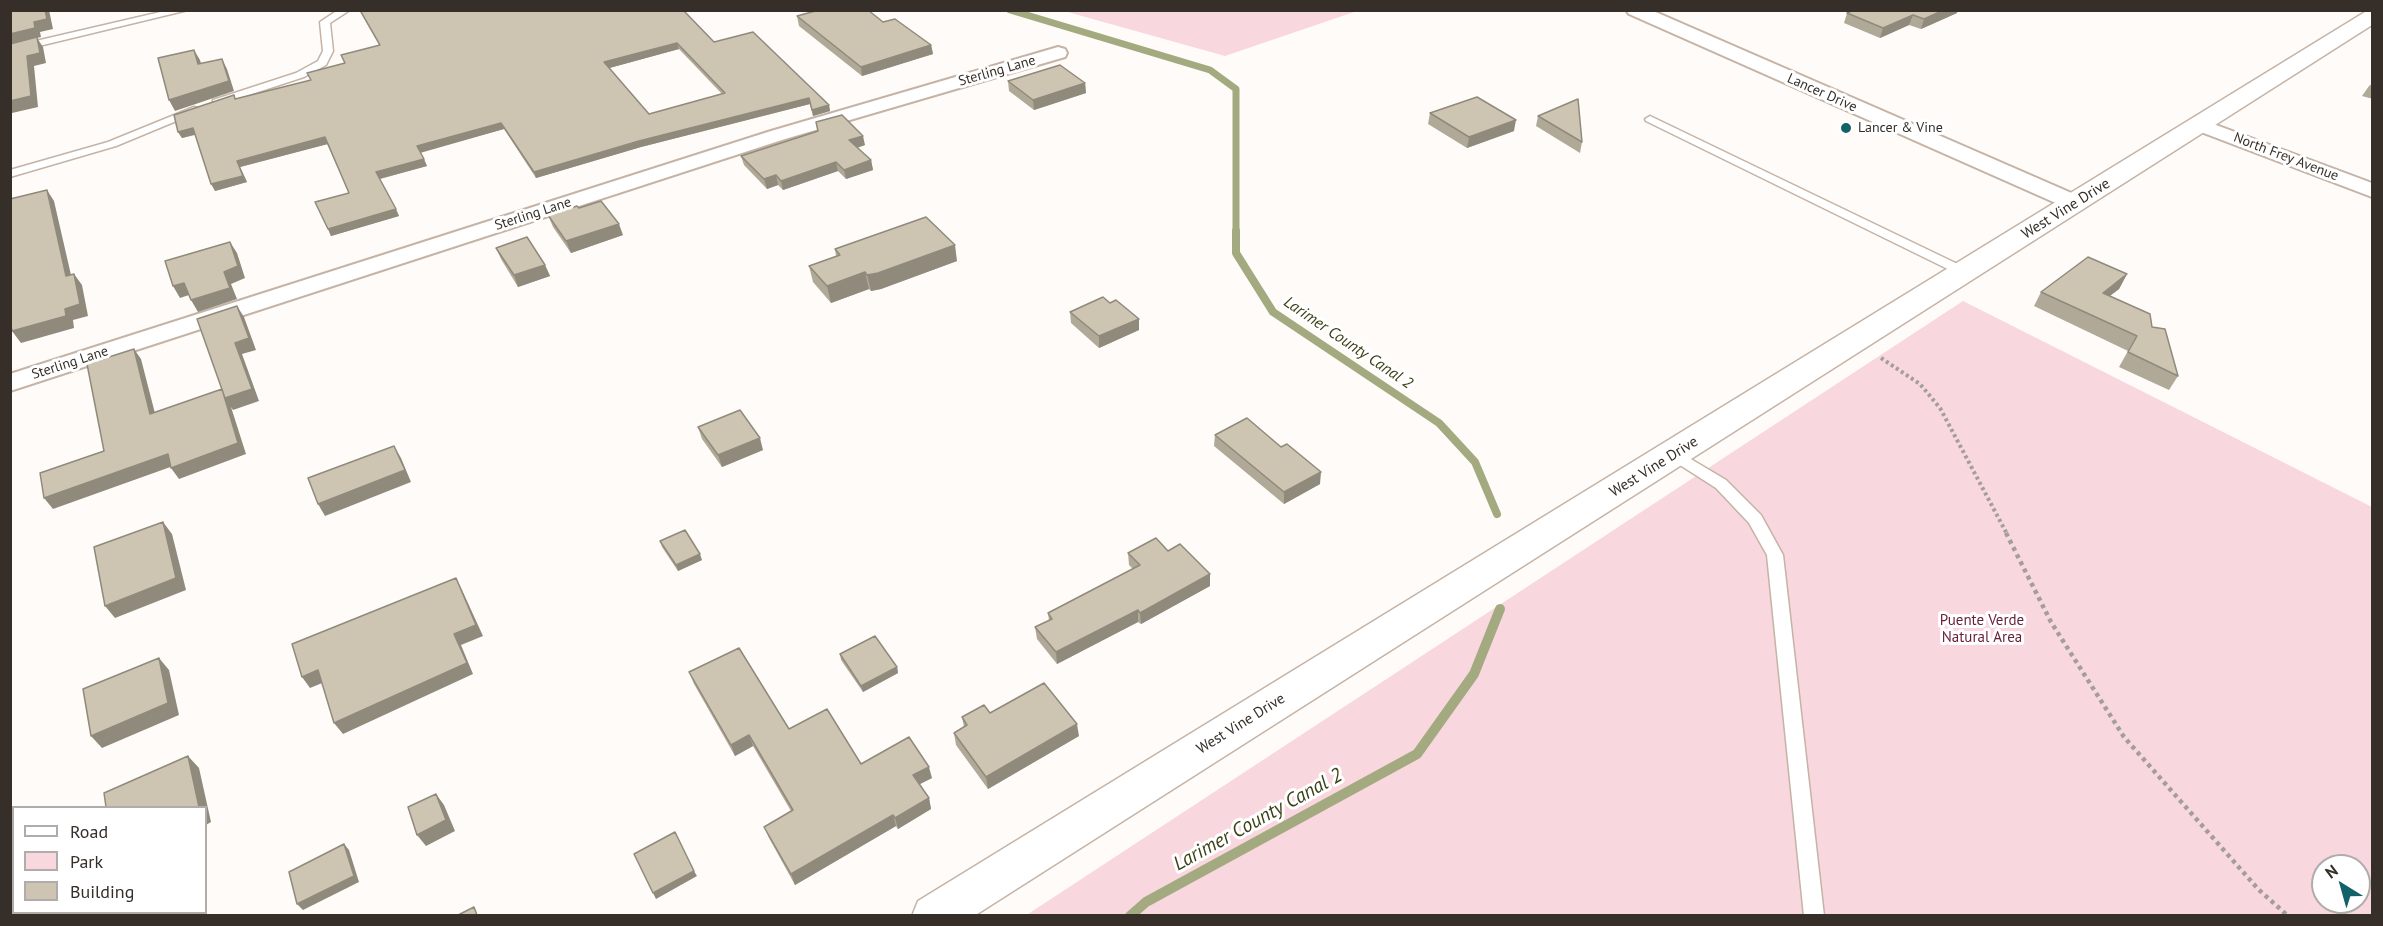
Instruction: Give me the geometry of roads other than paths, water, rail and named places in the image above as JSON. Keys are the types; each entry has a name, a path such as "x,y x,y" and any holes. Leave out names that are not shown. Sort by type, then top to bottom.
{"street":[{"name":"Lancer Drive","path":"1635,10 2075,203"},
{"name":"West Vine Drive","path":"934,915 2200,125 2369,23"},
{"name":"Sterling Lane","path":"10,383 778,135 1058,53"},
{"name":"North Frey Avenue","path":"2200,125 2373,190"}],"lane":[{"path":"10,50 184,10"},
{"path":"10,174 112,144 173,117 300,75 322,63 328,51 325,22 346,10"},
{"path":"1650,119 1966,273"},
{"path":"1674,454 1720,484 1755,519 1775,555 1814,915"}],"waterway":[{"name":"Larimer County Canal 2","path":"1010,10 1210,70 1236,89 1236,253 1273,312 1439,423 1475,462 1497,514"},
{"name":"Larimer County Canal 2","path":"1130,916 1146,902 1417,754 1474,674 1500,609"}],"place":[{"name":"Lancer & Vine","path":"1846,128"}],"park label":[{"name":"Puente Verde Natural Area","path":"1982,630"}]}
